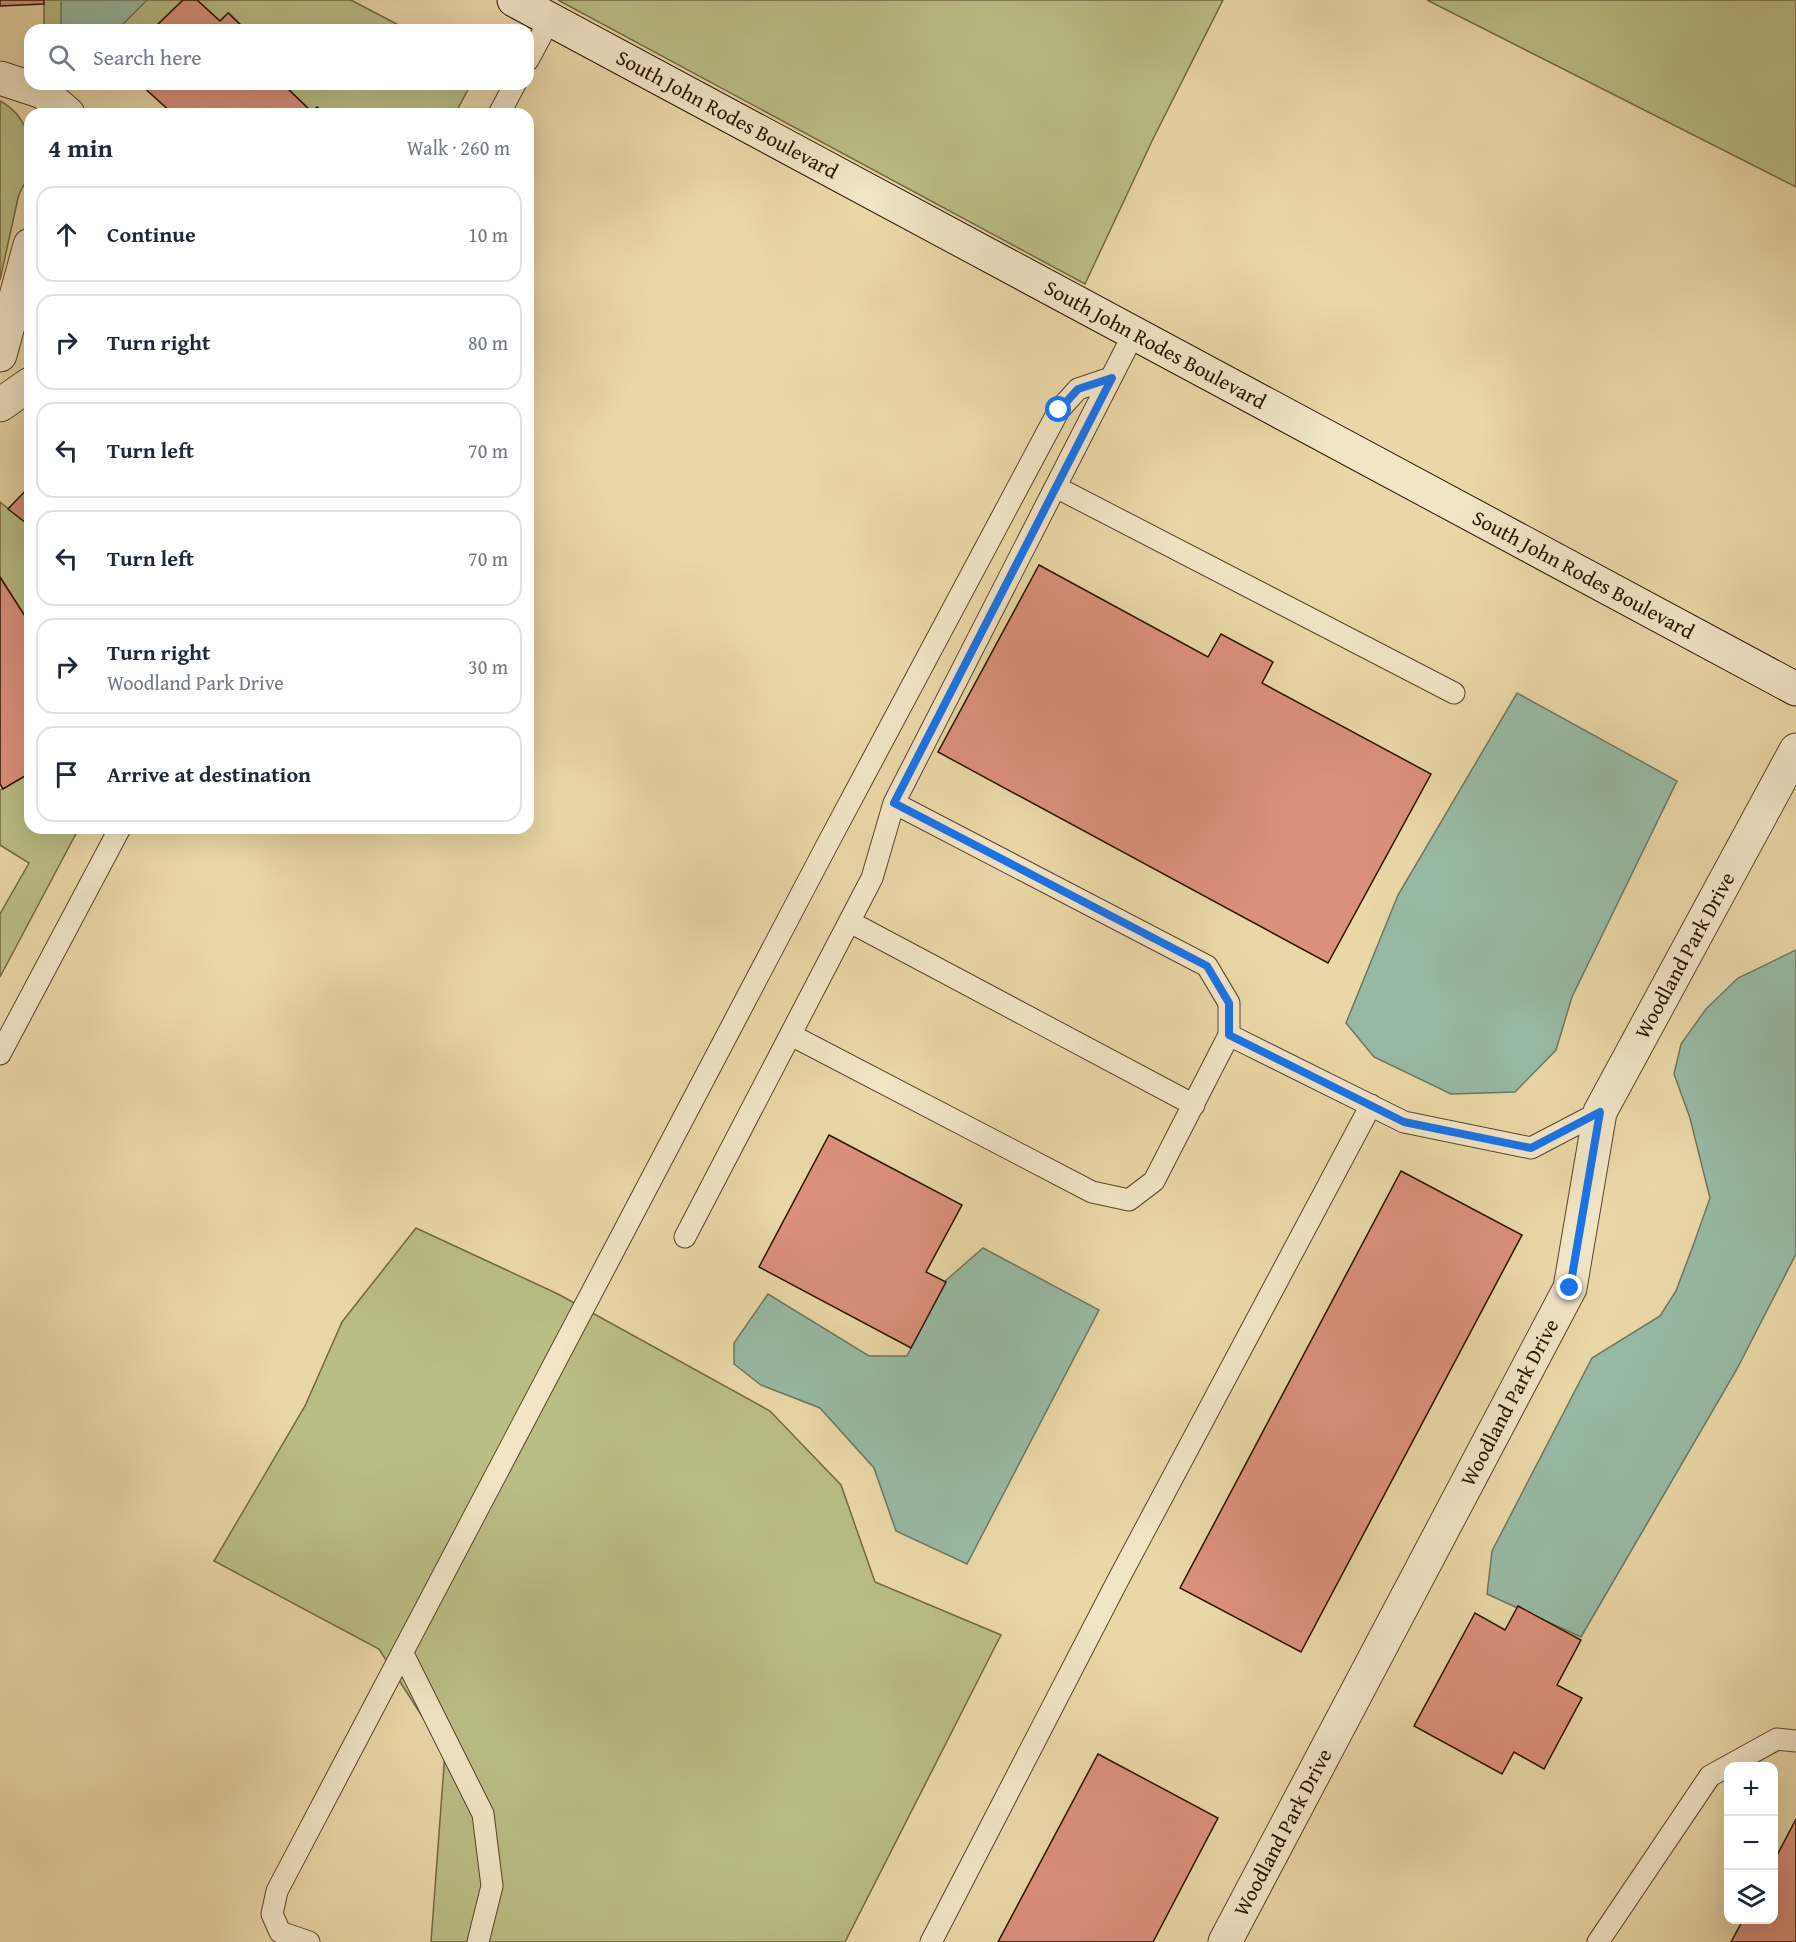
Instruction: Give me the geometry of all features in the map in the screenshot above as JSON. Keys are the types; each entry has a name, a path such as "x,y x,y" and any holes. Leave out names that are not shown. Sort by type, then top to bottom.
{"street":[{"name":"South John Rodes Boulevard","path":"514,0 1796,689"},
{"path":"0,78 24,86"},
{"path":"36,90 42,92 61,108"},
{"path":"0,355 24,267"},
{"path":"0,405 24,388"},
{"name":"Woodland Park Drive","path":"1225,1942 1570,1288 1600,1112 1796,750"}],"lane":[{"path":"534,49 550,19"},
{"path":"502,108 512,90"},
{"path":"685,1237 872,878 894,803 1134,333"},
{"path":"309,1942 279,1932 272,1914 277,1891 827,845 1059,410 1078,389 1112,378"},
{"path":"1056,487 1454,693"},
{"path":"791,1035 1092,1192 1129,1200 1154,1181 1229,1035 1229,1003 1207,966 894,803"},
{"path":"0,1054 117,834"},
{"path":"850,922 1194,1105"},
{"path":"1229,1035 1404,1122 1531,1148 1600,1112"},
{"path":"931,1942 1122,1572 1371,1105"},
{"path":"403,1654 483,1814 492,1886 478,1942"},
{"path":"1599,1942 1710,1776 1778,1739 1796,1741"}],"green space":[{"path":"44,0 183,0 158,24 44,24"},
{"path":"197,0 351,0 397,24 240,24 229,13 220,21"},
{"path":"558,0 1223,0 1152,141 1085,284"},
{"path":"1427,0 1796,0 1796,187"},
{"path":"289,90 468,90 458,108 308,108"},
{"path":"0,101 16,114 24,126 24,184 18,198 0,280"},
{"path":"0,502 24,521 24,615 0,577"},
{"path":"24,776 24,834 76,834 0,977 0,914 29,863 0,845 0,790"},
{"path":"416,1228 558,1294 770,1411 841,1485 875,1582 1001,1635 845,1942 431,1942 445,1752 379,1649 214,1561 305,1406 342,1322"}],"shaded area":[{"path":"61,0 147,0 123,24 61,24"},
{"path":"1517,693 1677,781 1572,997 1556,1050 1515,1092 1451,1094 1374,1057 1346,1023 1398,895"},
{"path":"1796,950 1796,1254 1737,1369 1581,1637 1487,1594 1492,1551 1592,1358 1660,1316 1676,1291 1693,1246 1710,1198 1690,1118 1674,1074 1681,1044 1706,1009 1738,978"},
{"path":"983,1248 1099,1310 967,1564 896,1531 874,1468 820,1408 761,1385 734,1364 734,1343 768,1294 869,1356 907,1356 943,1283"}],"building":[{"path":"0,0 44,0 44,4 0,6"},
{"path":"183,0 197,0 220,21 228,13 240,24 158,24"},
{"path":"147,90 289,90 308,108 166,108"},
{"path":"24,492 24,521 8,509"},
{"path":"1039,565 1208,657 1221,634 1273,662 1262,683 1431,774 1328,963 938,752"},
{"path":"0,577 24,615 24,777 3,789 0,784"},
{"path":"829,1135 962,1205 926,1272 946,1282 911,1348 759,1267"},
{"path":"1401,1171 1522,1235 1301,1652 1180,1588"},
{"path":"1518,1606 1581,1640 1557,1685 1582,1698 1544,1769 1514,1752 1502,1774 1414,1726 1475,1613 1505,1630"},
{"path":"1098,1754 1218,1818 1153,1942 998,1942"},
{"path":"1796,1819 1796,1942 1731,1942 1741,1924 1778,1924 1778,1853"}],"route":[{"path":"1059,410 1078,389 1112,378 894,803 1207,966 1229,1003 1229,1035 1404,1122 1531,1148 1600,1112 1570,1288"}]}
